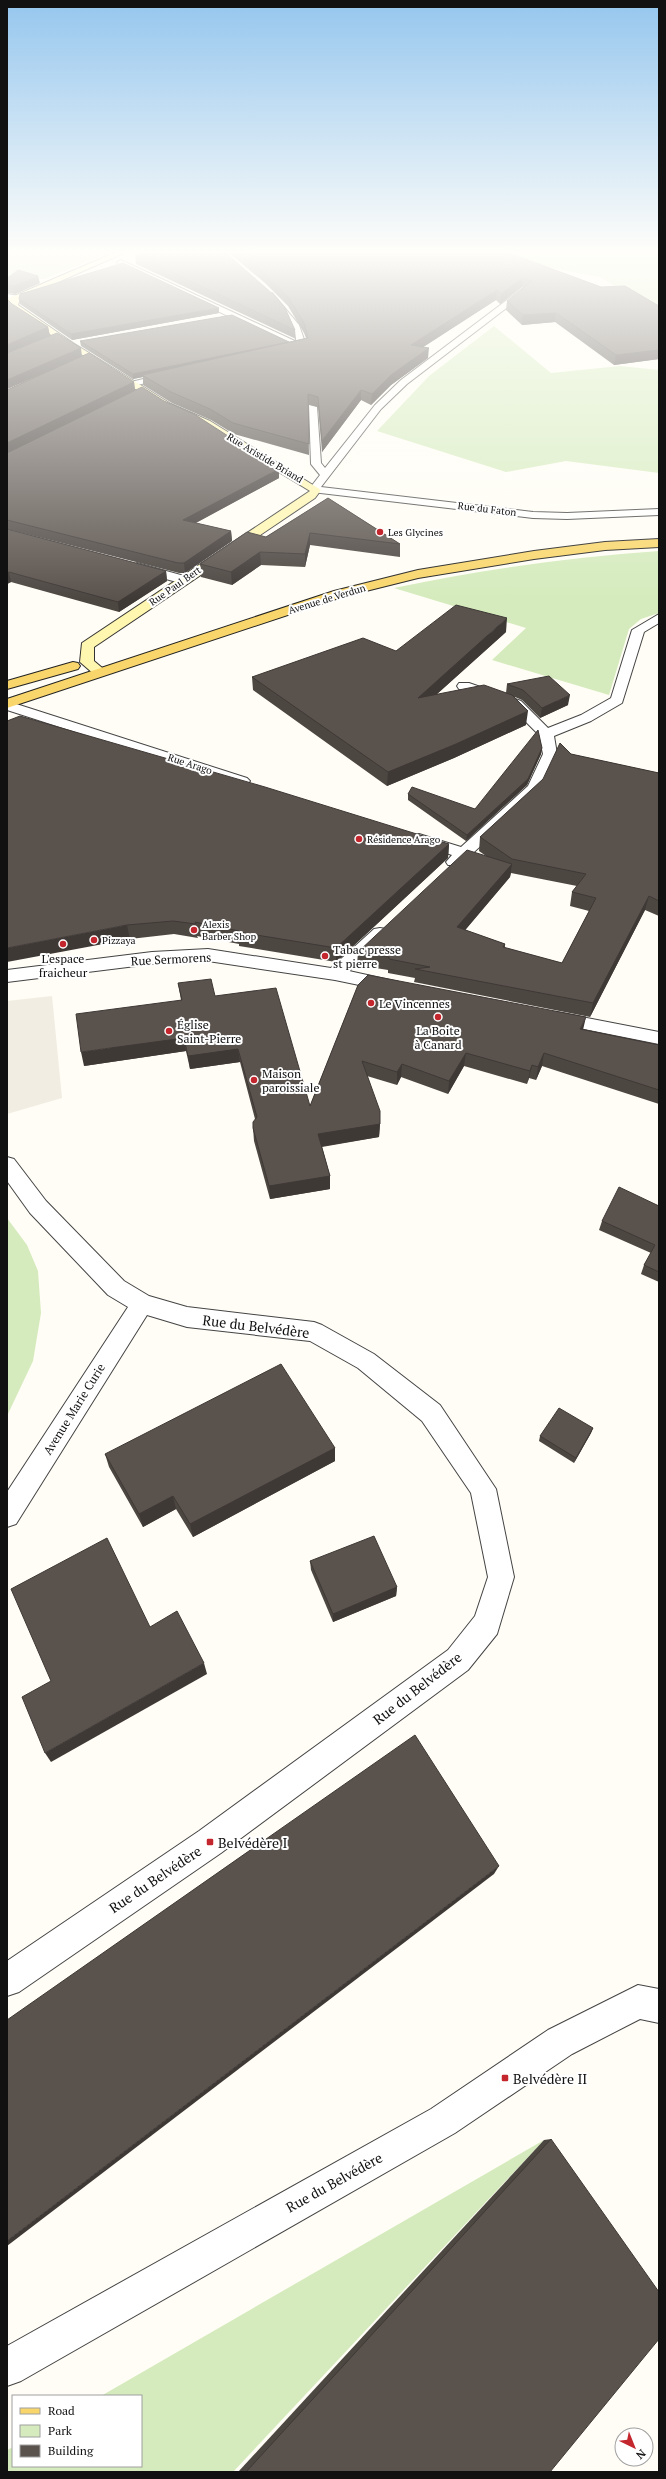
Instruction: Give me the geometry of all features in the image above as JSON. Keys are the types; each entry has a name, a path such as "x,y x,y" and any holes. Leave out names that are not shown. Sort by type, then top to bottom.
{"main road":[{"name":"Rue Aristide Briand","path":"108,369 132,383 141,393 206,423 315,489"},
{"name":"Rue Paul Bert","path":"86,662 87,646 312,496 315,489"},
{"name":"Avenue de Verdun","path":"249,610 336,584 462,556 597,539 659,535"},
{"name":"Avenue de Verdun","path":"7,704 101,665 338,594 418,574 534,555 605,546 659,543"},
{"path":"7,685 86,662 101,665"}],"street":[{"path":"315,489 324,474 360,432 378,407 404,382 422,369"},
{"path":"132,383 179,374"},
{"path":"312,407 316,464 324,474"},
{"name":"Rue du Faton","path":"315,489 533,515 567,516 659,512"},
{"path":"128,565 184,580"},
{"path":"546,734 586,718 617,700 638,630 659,618"},
{"path":"442,874 535,788 550,754 546,734 516,704 464,686"},
{"name":"Rue Arago","path":"7,704 254,785"},
{"path":"404,834 464,853"},
{"path":"336,974 391,922"},
{"name":"Rue Sermorens","path":"7,976 152,958 208,955 336,974 412,990"},
{"path":"536,1014 659,1038"},
{"name":"Rue du Belvédère","path":"7,1165 38,1207 116,1288 142,1304 187,1317 314,1332 366,1361 431,1413 483,1489 501,1577 487,1624 458,1660 210,1842 7,1980"},
{"name":"Avenue Marie Curie","path":"7,1515 142,1304"},
{"name":"Rue du Belvédère","path":"7,2367 443,2120 560,2042 638,2002 659,2006"}],"green space":[{"path":"439,369 546,369 551,373 594,369 659,370 659,473 566,461 506,472 377,431 429,376"},
{"path":"659,551 659,613 641,619 629,629 609,695 492,660 526,628 394,588 460,575 526,565"},
{"path":"7,1218 27,1245 38,1271 41,1313 33,1361 7,1416"},
{"path":"544,2140 233,2472 7,2472 7,2450 12,2448 12,2467 142,2467 142,2395 103,2395"}],"shaded area":[{"path":"52,996 62,1098 7,1114 7,1001"}],"building":[{"path":"7,369 33,369 7,380"},
{"path":"54,369 113,369 134,382 7,443 7,390"},
{"path":"124,369 159,369 133,374"},
{"path":"170,369 400,369 391,375 372,394 361,390 322,441 318,397 308,394 309,444 233,423 210,409 171,392 142,375"},
{"path":"142,387 164,401 194,414 279,469 183,520 231,531 184,563 178,563 7,520 7,453"},
{"path":"328,498 400,544 310,533 305,554 260,552 231,572 200,564 247,532 266,537"},
{"path":"7,529 166,571 118,602 9,572 7,573"},
{"path":"456,605 507,618 418,698 484,685 512,695 528,711 456,744 388,772 252,677 363,638 396,651"},
{"path":"549,676 570,695 542,708 523,690 507,684"},
{"path":"20,716 265,787 449,844 336,948 238,932 239,931 195,922 196,924 173,921 127,925 7,948 7,721"},
{"path":"538,730 542,748 528,779 467,835 408,794 412,787 475,809"},
{"path":"560,743 571,754 659,773 659,901 649,896 593,1003 415,969 430,967 389,959 389,957 358,952 467,850 512,864 457,927 505,944 503,947 562,963 596,898 572,892 586,874 512,859 480,837 543,779"},
{"path":"368,975 586,1017 580,1029 659,1045 659,1090 544,1053 538,1067 532,1065 530,1071 466,1053 449,1081 402,1064 397,1072 362,1061 380,1111 380,1124 318,1134 330,1176 269,1186 253,1128 253,1122 257,1117 238,1049 188,1056 184,1038 81,1052 76,1014 182,1000 178,983 211,979 215,996 276,988 310,1106 358,985"},
{"path":"619,1187 659,1206 659,1272 644,1265 655,1245 602,1221"},
{"path":"281,1364 335,1448 190,1524 173,1496 139,1514 105,1454"},
{"path":"559,1408 593,1428 576,1458 540,1436"},
{"path":"374,1536 397,1587 333,1614 310,1561"},
{"path":"107,1538 150,1627 177,1611 204,1663 45,1753 22,1697 51,1681 11,1589"},
{"path":"415,1735 499,1866 7,2241 7,2020"},
{"path":"551,2139 659,2292 659,2339 550,2472 246,2472"}],"place":[{"name":"Les Glycines","path":"380,532"},
{"name":"Résidence Arago","path":"359,839"},
{"name":"Alexis Barber Shop","path":"194,930"},
{"name":"Pizzaya","path":"94,940"},
{"name":"L'espace fraicheur","path":"63,944"},
{"name":"Tabac presse st pierre","path":"325,956"},
{"name":"Le Vincennes","path":"371,1003"},
{"name":"La Boite à Canard","path":"438,1017"},
{"name":"Église Saint-Pierre","path":"169,1031"},
{"name":"Maison paroissiale","path":"254,1080"},
{"name":"Belvédère I","path":"210,1842"},
{"name":"Belvédère II","path":"505,2078"}]}
